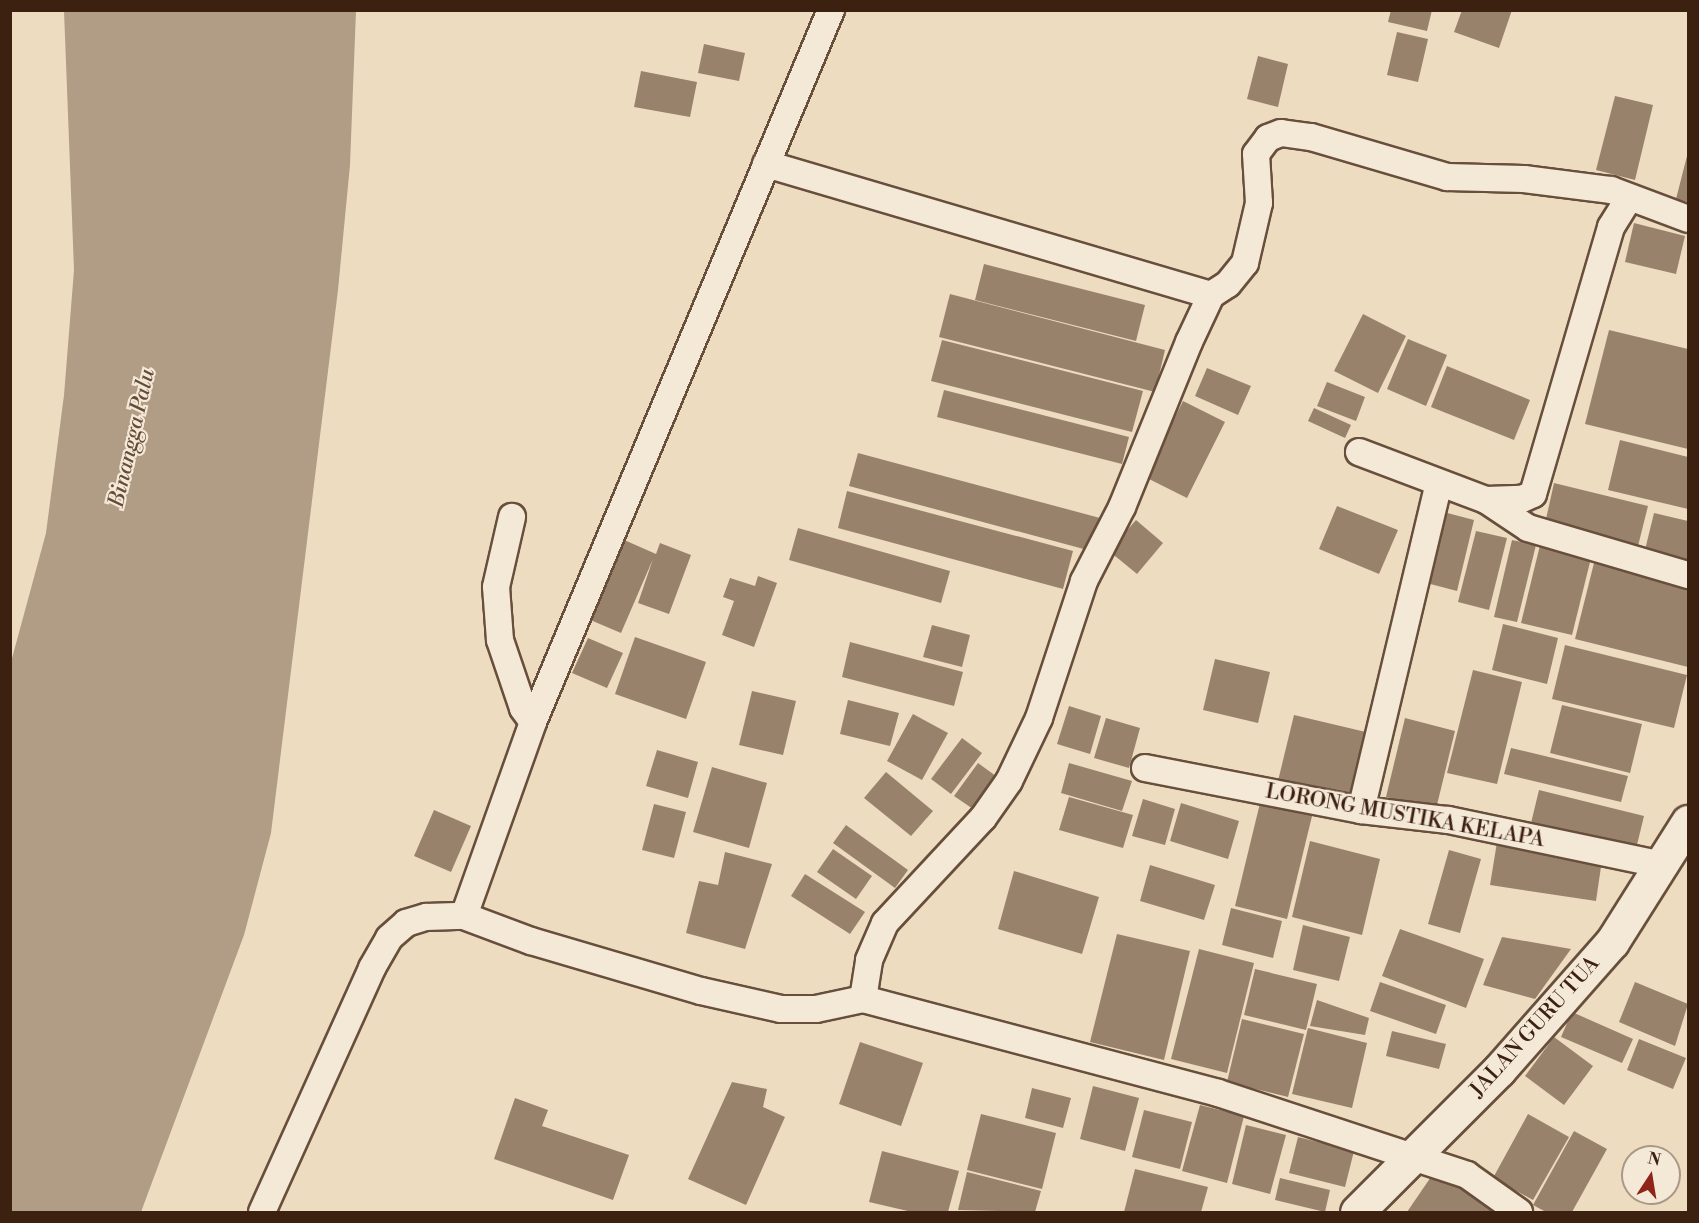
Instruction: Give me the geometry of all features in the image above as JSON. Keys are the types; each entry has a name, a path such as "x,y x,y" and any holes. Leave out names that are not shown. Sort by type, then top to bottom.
{"main road":[{"name":"JALAN GURU TUA","path":"1357,1212 1499,1070 1612,942 1664,865 1689,822"}],"street":[{"path":"464,916 533,722 831,10"},
{"path":"863,999 869,960 885,923 983,818 1009,781 1039,718 1084,581 1122,507 1211,295 1228,284 1245,263 1259,203 1256,154 1268,138 1281,133 1311,137 1447,177 1584,186 1629,198 1689,219"},
{"path":"766,164 1211,295"},
{"path":"1486,500 1522,499 1533,494 1611,227 1629,198"},
{"path":"1359,452 1486,500 1528,528 1689,575"},
{"path":"1361,810 1440,483"},
{"path":"512,517 496,587 500,640 523,708 533,722"},
{"name":"LORONG MUSTIKA KELAPA","path":"1145,768 1361,810 1448,820 1664,865"},
{"path":"262,1212 362,988 389,938 406,923 426,917 464,916 531,941 701,992 781,1009 816,1009 863,999 1218,1093 1467,1175 1519,1212"}],"water":[{"name":"Binangga Palu","path":"64,11 356,11 350,165 338,290 271,833 244,935 141,1212 11,1212 11,662 46,533 64,395 74,270"}],"building":[{"path":"1391,10 1432,10 1427,31 1388,22"},
{"path":"1462,10 1512,10 1499,48 1454,32"},
{"path":"1397,32 1428,39 1418,82 1387,75"},
{"path":"704,44 745,53 739,81 698,73"},
{"path":"1258,56 1288,64 1278,107 1247,99"},
{"path":"641,71 697,82 690,117 634,107"},
{"path":"1615,96 1653,105 1635,180 1596,170"},
{"path":"1688,152 1688,202 1676,199"},
{"path":"1634,223 1685,236 1676,274 1625,262"},
{"path":"984,264 1145,305 1136,341 975,300"},
{"path":"950,294 1165,350 1155,392 939,337"},
{"path":"1363,314 1406,336 1378,393 1334,371"},
{"path":"1609,330 1688,349 1688,449 1585,424"},
{"path":"1408,339 1447,355 1426,406 1387,389"},
{"path":"942,340 1143,391 1132,432 931,381"},
{"path":"1447,366 1530,400 1514,440 1431,407"},
{"path":"1207,368 1251,386 1238,415 1195,396"},
{"path":"1327,382 1365,397 1356,421 1317,406"},
{"path":"944,390 1129,437 1122,464 937,417"},
{"path":"1183,401 1225,422 1187,498 1145,477"},
{"path":"1314,408 1351,425 1345,438 1308,421"},
{"path":"1620,440 1688,457 1688,509 1608,490"},
{"path":"858,453 1100,518 1091,551 849,486"},
{"path":"1554,483 1648,506 1637,550 1544,528"},
{"path":"847,491 1073,551 1063,589 838,528"},
{"path":"1337,506 1398,530 1379,574 1319,549"},
{"path":"1436,510 1474,520 1457,591 1419,581"},
{"path":"1654,513 1688,521 1688,570 1643,558"},
{"path":"1136,520 1163,543 1137,574 1109,551"},
{"path":"798,528 950,571 941,603 789,560"},
{"path":"1476,531 1507,538 1489,610 1458,602"},
{"path":"622,539 656,554 660,543 691,555 669,614 638,603 653,559 621,633 588,619"},
{"path":"1512,540 1536,545 1517,622 1494,617"},
{"path":"1541,541 1592,554 1572,635 1521,623"},
{"path":"1595,559 1688,582 1688,667 1575,639"},
{"path":"758,576 777,583 754,647 722,635 734,601 723,597 730,578 755,586"},
{"path":"1503,624 1558,638 1547,684 1492,670"},
{"path":"932,625 970,635 962,667 923,657"},
{"path":"635,637 706,662 686,719 615,694"},
{"path":"588,638 623,653 607,688 572,673"},
{"path":"850,642 963,672 954,706 842,677"},
{"path":"1565,645 1687,675 1674,728 1552,699"},
{"path":"1215,659 1270,672 1258,723 1203,710"},
{"path":"1473,670 1522,682 1497,784 1447,773"},
{"path":"752,691 796,701 783,755 739,745"},
{"path":"848,700 899,713 890,746 840,734"},
{"path":"1562,705 1642,724 1630,773 1550,753"},
{"path":"1069,706 1101,716 1090,754 1057,744"},
{"path":"913,714 948,733 922,780 887,761"},
{"path":"1294,715 1370,733 1353,804 1277,785"},
{"path":"1106,718 1140,728 1129,768 1094,758"},
{"path":"1405,718 1455,731 1436,809 1386,797"},
{"path":"962,738 982,753 951,794 931,779"},
{"path":"1511,748 1628,776 1621,802 1504,774"},
{"path":"657,750 698,762 688,798 646,786"},
{"path":"978,763 1000,779 976,811 954,796"},
{"path":"1069,763 1132,781 1122,811 1061,793"},
{"path":"712,767 767,783 749,848 693,832"},
{"path":"886,772 933,811 911,836 864,798"},
{"path":"1539,790 1644,816 1636,849 1531,823"},
{"path":"1069,797 1133,815 1123,848 1059,830"},
{"path":"1143,799 1175,809 1165,845 1132,836"},
{"path":"1261,799 1313,812 1287,919 1235,906"},
{"path":"1181,803 1239,821 1228,859 1170,841"},
{"path":"654,804 686,812 674,858 642,850"},
{"path":"434,810 471,826 451,872 414,856"},
{"path":"846,825 908,870 895,888 833,843"},
{"path":"1498,836 1603,853 1596,901 1490,885"},
{"path":"1310,841 1380,859 1362,935 1292,917"},
{"path":"833,849 872,876 856,899 817,872"},
{"path":"1449,850 1481,859 1460,933 1428,924"},
{"path":"725,852 772,864 745,949 686,933 699,881 718,885"},
{"path":"1150,865 1215,885 1204,920 1140,901"},
{"path":"1014,871 1099,897 1082,954 998,929"},
{"path":"805,874 865,912 850,934 791,896"},
{"path":"1231,908 1282,921 1273,958 1222,945"},
{"path":"1303,925 1350,937 1339,981 1293,970"},
{"path":"1400,929 1484,959 1466,1008 1382,976"},
{"path":"1117,934 1190,951 1164,1060 1090,1042"},
{"path":"1502,937 1571,949 1535,999 1483,985"},
{"path":"1199,949 1254,963 1227,1073 1171,1059"},
{"path":"1255,969 1317,984 1306,1030 1244,1015"},
{"path":"1380,982 1446,1005 1436,1034 1370,1011"},
{"path":"1635,982 1688,1004 1675,1046 1619,1022"},
{"path":"1317,1000 1369,1018 1365,1035 1310,1026"},
{"path":"1572,1012 1633,1039 1622,1063 1561,1037"},
{"path":"1242,1019 1304,1034 1288,1097 1227,1082"},
{"path":"1308,1028 1367,1043 1352,1108 1292,1094"},
{"path":"1392,1031 1446,1044 1439,1069 1386,1056"},
{"path":"1554,1037 1593,1066 1564,1105 1525,1076"},
{"path":"1639,1039 1686,1058 1673,1089 1627,1070"},
{"path":"860,1042 923,1063 901,1126 839,1104"},
{"path":"732,1082 767,1089 763,1107 785,1117 746,1205 688,1179"},
{"path":"1093,1086 1139,1098 1125,1151 1080,1139"},
{"path":"1032,1088 1071,1098 1063,1128 1025,1118"},
{"path":"515,1098 548,1110 542,1126 629,1155 613,1200 494,1159"},
{"path":"1200,1105 1244,1116 1227,1183 1182,1171"},
{"path":"1144,1110 1192,1122 1180,1169 1132,1157"},
{"path":"981,1114 1056,1133 1042,1189 967,1170"},
{"path":"1528,1114 1569,1137 1533,1200 1493,1178"},
{"path":"1246,1125 1286,1135 1270,1194 1232,1184"},
{"path":"1574,1131 1607,1149 1572,1212 1546,1212 1533,1205"},
{"path":"1298,1137 1354,1151 1345,1187 1289,1173"},
{"path":"882,1151 959,1171 948,1212 912,1212 869,1202"},
{"path":"1135,1169 1208,1187 1201,1212 1124,1212"},
{"path":"1435,1171 1497,1212 1407,1212"},
{"path":"967,1172 1041,1191 1035,1212 958,1210"},
{"path":"1280,1178 1330,1190 1325,1212 1275,1200"}]}
